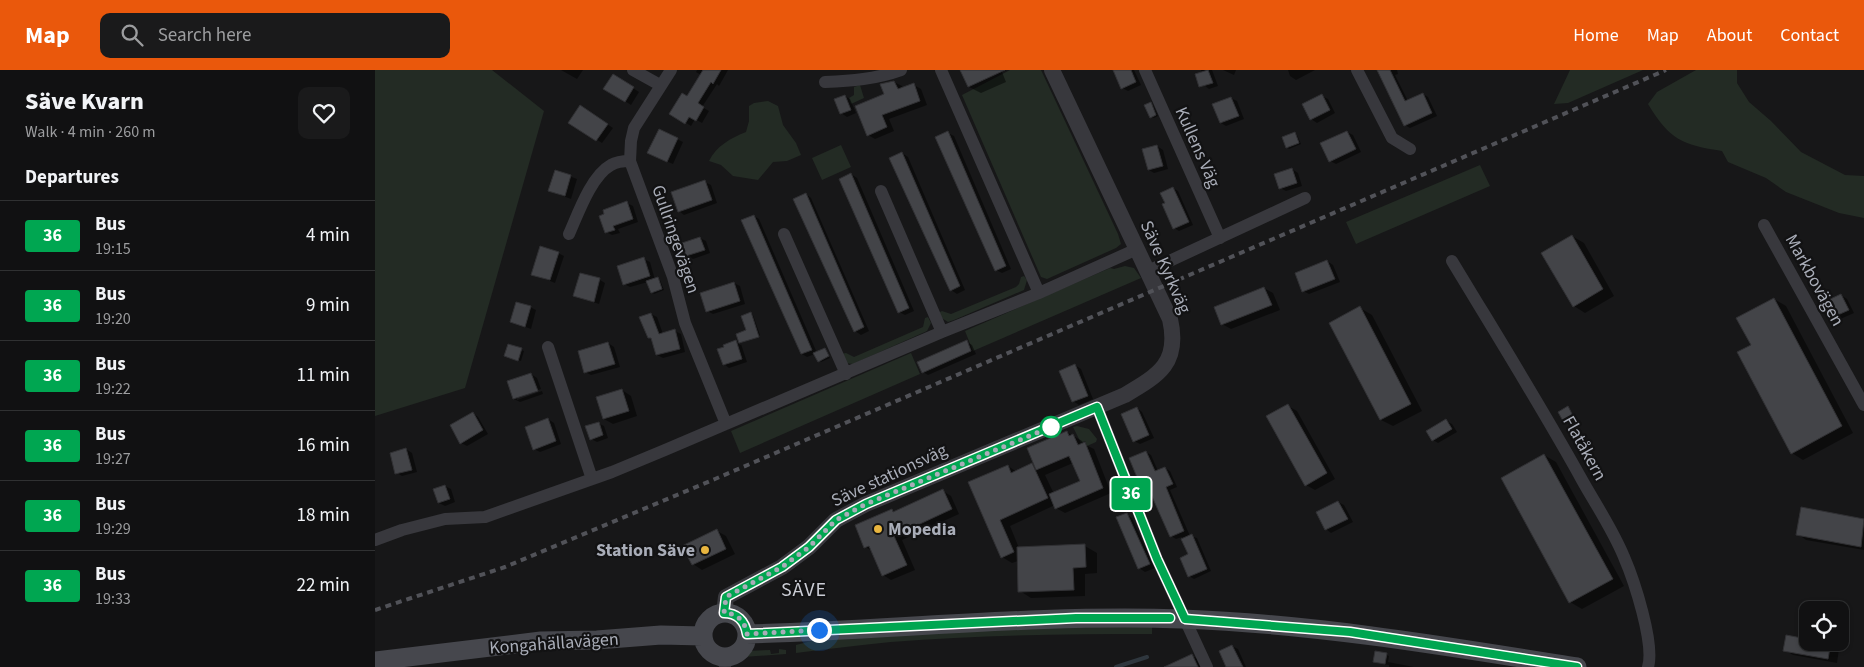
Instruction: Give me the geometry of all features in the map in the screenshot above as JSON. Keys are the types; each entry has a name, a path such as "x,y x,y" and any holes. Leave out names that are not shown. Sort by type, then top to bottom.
{"main road":[{"path":"724,613 738,617 745,624 747,634 743,649 725,662 708,650 703,636 704,628 710,618 716,614 724,613"},
{"path":"747,634 1076,618 1185,619 1350,632 1577,667"},
{"name":"Kongahällavägen","path":"375,661 541,640 597,640 661,635 703,636"}],"street":[{"path":"633,70 660,85"},
{"path":"569,234 591,188 601,173 611,164 630,161 634,128 671,70"},
{"path":"825,82 855,81 901,70"},
{"path":"941,70 1039,293"},
{"name":"Säve Kyrkväg","path":"1052,70 1170,319 1173,335 1172,352 1169,359 1152,378 1125,395 1097,407"},
{"name":"Kullens Väg","path":"1145,70 1220,238"},
{"path":"1357,70 1392,138 1409,149"},
{"name":"Gullringevägen","path":"630,161 673,277 685,323 726,424"},
{"path":"881,191 942,332"},
{"path":"1148,271 1305,198"},
{"name":"Markbovägen","path":"1764,225 1864,405"},
{"path":"784,234 846,374"},
{"path":"375,540 402,530 445,519 485,517 593,478 1039,293 1137,249"},
{"name":"Flatåkern","path":"1452,261 1551,423 1623,554 1637,591 1647,635 1648,667"},
{"path":"548,347 593,478"},
{"path":"1097,407 1157,559 1207,667"},
{"name":"Säve stationsväg","path":"724,613 726,597 782,567 809,547 836,520 866,504 1097,407"}],"shaded area":[{"path":"375,70 492,70 544,111 465,388 375,416"},
{"path":"1010,70 1041,70 1121,244 1047,279 1041,277 962,95"},
{"path":"1570,70 1643,70 1568,103 1554,104"},
{"path":"1696,70 1737,70 1737,83 1749,102 1771,121 1801,152 1845,175 1864,176 1864,218 1839,213 1786,192 1766,178 1728,162 1722,151 1687,143 1670,133 1648,104 1657,92"},
{"path":"860,85 864,98 851,104 849,98 854,95 854,87"},
{"path":"768,101 778,106 783,125 796,143 801,155 787,161 773,162 758,180 733,176 721,165 709,161 725,143 746,132 749,121 749,106 754,103"},
{"path":"841,145 851,167 822,180 812,158"},
{"path":"1480,165 1490,186 1356,244 1346,222"},
{"path":"1125,266 1134,268 1141,278 973,351 965,331 1110,268 1114,269"},
{"path":"1024,276 1027,280 1024,290 948,322 940,317 938,313 942,311 951,314 1016,287 1021,277"},
{"path":"928,317 931,323 927,331 853,364 845,363 841,354 846,353 854,357 923,327 925,318"},
{"path":"911,353 920,374 740,453 731,431"},
{"path":"1073,427 1089,429 1097,439 1096,442 1087,446 1085,441 1081,443"},
{"path":"1054,626 1152,627 1152,634 956,638 891,642 796,653 796,645 815,640"},
{"path":"779,649 786,650 786,654 743,657 743,654 747,651 770,650 771,654 779,653"}],"building":[{"path":"703,70 721,70 698,103 704,107 696,121 689,117 685,124 669,114 682,93 687,96"},
{"path":"960,70 1005,70 968,87"},
{"path":"1113,70 1131,70 1136,82 1121,89"},
{"path":"1208,70 1213,83 1199,87 1195,74"},
{"path":"1377,70 1390,70 1405,101 1423,93 1432,113 1404,126"},
{"path":"613,74 634,87 625,102 603,89"},
{"path":"894,81 898,89 914,83 920,101 882,115 887,127 867,136 855,106 884,94 880,84"},
{"path":"1322,94 1330,110 1310,120 1302,104"},
{"path":"845,95 851,110 840,114 834,99"},
{"path":"1231,97 1239,116 1220,123 1212,104"},
{"path":"1151,102 1156,115 1150,118 1144,105"},
{"path":"580,105 608,124 596,141 568,123"},
{"path":"659,129 678,138 667,162 647,153"},
{"path":"948,131 1006,266 995,271 935,137"},
{"path":"1347,131 1356,149 1329,162 1320,143"},
{"path":"1295,132 1299,143 1286,148 1282,137"},
{"path":"1157,145 1163,166 1148,170 1142,149"},
{"path":"902,152 960,286 950,291 889,158"},
{"path":"1292,168 1297,183 1279,189 1274,174"},
{"path":"555,170 571,175 565,196 548,191"},
{"path":"851,173 909,308 898,313 839,179"},
{"path":"705,180 712,200 678,212 671,192"},
{"path":"1173,187 1189,222 1173,229 1162,204 1165,203 1160,193"},
{"path":"806,193 864,327 854,332 793,199"},
{"path":"627,201 633,219 613,226 615,230 605,233 599,216 604,214 603,210"},
{"path":"754,215 812,350 801,354 741,220"},
{"path":"1572,235 1603,289 1573,307 1541,253"},
{"path":"700,237 705,250 686,256 682,243"},
{"path":"540,246 559,252 550,280 531,275"},
{"path":"644,257 650,276 623,285 617,266"},
{"path":"1327,260 1335,279 1302,292 1295,273"},
{"path":"580,273 600,278 594,302 573,296"},
{"path":"658,277 662,289 651,293 646,281"},
{"path":"734,282 740,301 706,312 700,293"},
{"path":"1264,287 1272,305 1221,325 1214,307"},
{"path":"1841,294 1849,310 1831,318 1824,302"},
{"path":"1774,298 1842,426 1791,454 1737,352 1751,345 1736,318"},
{"path":"516,302 531,306 525,327 510,322"},
{"path":"1360,306 1411,404 1380,420 1329,323"},
{"path":"751,312 759,337 739,343 736,334 746,330 741,316"},
{"path":"651,313 659,334 675,329 680,349 656,355 651,338 648,338 639,317"},
{"path":"736,340 742,359 723,365 717,349"},
{"path":"967,340 971,351 922,373 917,362"},
{"path":"608,342 615,364 584,373 578,351"},
{"path":"508,344 522,348 518,361 504,356"},
{"path":"825,348 829,356 818,362 813,353"},
{"path":"1075,364 1088,396 1072,402 1059,371"},
{"path":"531,373 538,391 513,399 507,381"},
{"path":"622,389 629,411 603,419 596,397"},
{"path":"1288,404 1327,473 1305,486 1266,416"},
{"path":"1568,406 1573,416 1563,421 1558,412"},
{"path":"1137,407 1149,435 1133,442 1121,414"},
{"path":"473,412 483,430 460,444 450,425"},
{"path":"548,418 556,441 533,450 525,427"},
{"path":"1446,419 1452,429 1432,441 1426,431"},
{"path":"599,422 603,435 590,440 585,426"},
{"path":"1067,431 1069,436 1073,434 1078,445 1085,442 1103,488 1055,509 1049,494 1080,481 1069,456 1036,470 1027,448"},
{"path":"406,448 412,470 395,474 390,453"},
{"path":"1146,451 1155,471 1165,467 1173,484 1166,487 1184,531 1170,537 1150,492 1144,494 1129,458"},
{"path":"1544,454 1613,579 1569,603 1501,478"},
{"path":"1032,463 1048,498 1000,520 1014,552 1001,558 968,482 1008,465 1011,473"},
{"path":"445,485 450,499 438,503 433,489"},
{"path":"943,489 952,509 894,536 907,565 882,576 869,546 864,548 855,525 892,509 893,512"},
{"path":"1338,501 1348,519 1325,530 1316,512"},
{"path":"1801,507 1864,519 1861,547 1796,535"},
{"path":"1127,513 1150,564 1138,569 1116,517"},
{"path":"717,529 726,549 692,565 682,546"},
{"path":"1192,534 1207,569 1188,577 1180,558 1188,554 1181,539"},
{"path":"1085,544 1086,567 1073,568 1074,590 1018,592 1017,547"},
{"path":"1786,635 1799,637 1799,651 1829,651 1828,659 1783,651"},
{"path":"1232,645 1243,667 1226,667 1219,651"},
{"path":"1375,651 1387,653 1385,664 1373,662"},
{"path":"1192,654 1198,667 1164,667"}],"waterway":[{"path":"1116,667 1147,657"}],"railway":[{"path":"375,610 505,567 715,479 1666,70"}],"bus line":[{"name":"36","path":"1170,618 1076,618 747,634 745,624 738,617 733,614 724,613 724,605 726,597 782,567 809,547 836,520 866,504 1097,407 1157,559 1185,619 1350,632 1577,667"}],"place":[{"name":"Mopedia","path":"878,529"},
{"name":"Station Säve","path":"705,550"}],"district":[{"name":"SÄVE","path":"804,589"}],"route":[{"path":"819,630 747,634 745,624 738,617 733,614 724,613 726,597 782,567 809,547 836,520 866,504 1051,427"}]}
